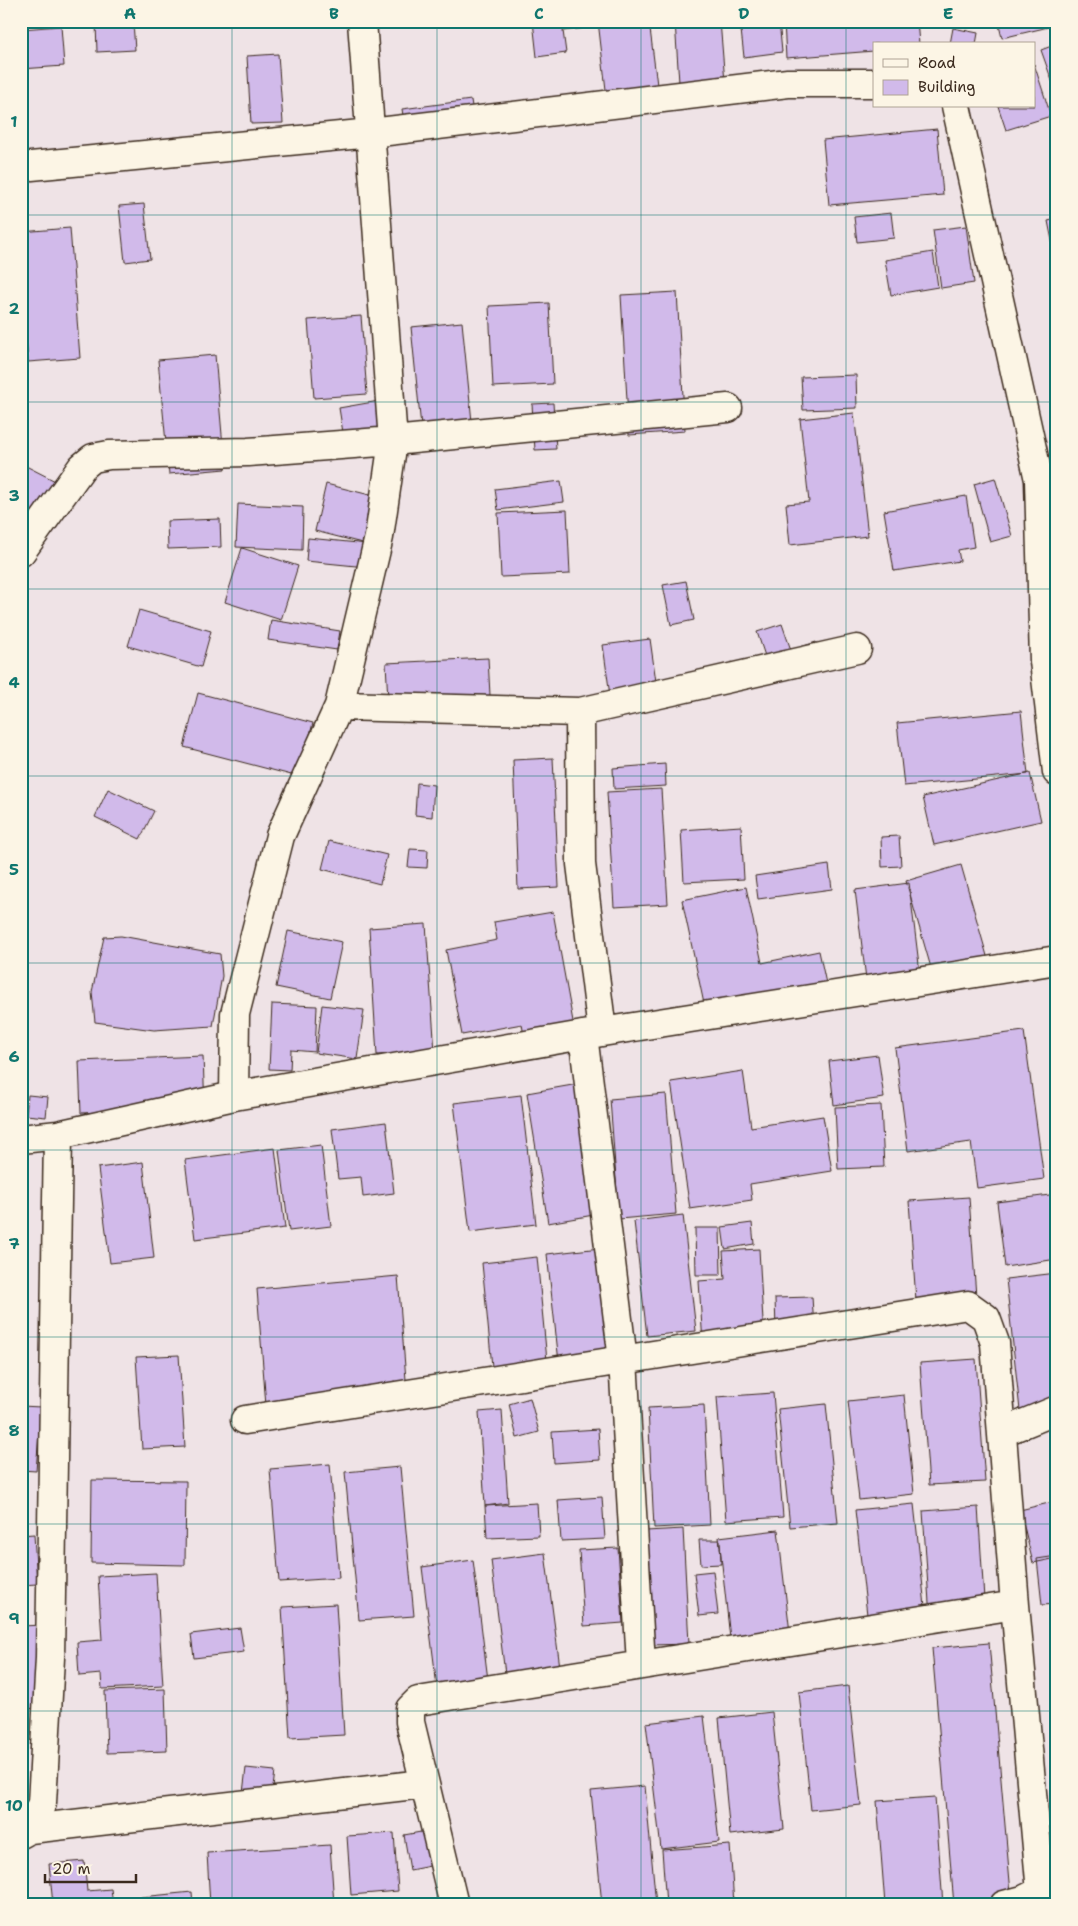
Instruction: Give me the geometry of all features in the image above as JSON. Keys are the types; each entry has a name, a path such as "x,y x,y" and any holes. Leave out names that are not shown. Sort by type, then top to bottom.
{"street":[{"path":"234,1096 235,1014 280,836 339,706 379,537 393,441 362,21"},
{"path":"21,167 371,132 788,83 873,84"},
{"path":"956,108 1039,480 1044,661 1057,772"},
{"path":"21,552 82,467 93,458 109,455 248,452 393,441 728,408"},
{"path":"339,706 580,712 857,649"},
{"path":"580,712 581,864 593,1033 623,1360 641,1664"},
{"path":"21,1139 58,1135 234,1096 593,1033 1057,960"},
{"path":"26,1832 42,1803 50,1658 58,1135"},
{"path":"246,1420 968,1305 986,1318 995,1343 1015,1604 1030,1897"},
{"path":"1003,1432 1057,1410"},
{"path":"454,1905 423,1784 410,1722 410,1709 418,1701 1015,1604"},
{"path":"26,1832 423,1784"}],"building":[{"path":"533,21 593,21 594,27 563,31 566,53 537,57"},
{"path":"598,21 649,21 659,101 608,107"},
{"path":"675,21 720,21 726,95 680,98"},
{"path":"740,21 779,21 782,52 744,57"},
{"path":"784,21 917,21 919,42 873,42 873,51 786,58"},
{"path":"998,21 1057,21 1057,25 1002,38"},
{"path":"133,22 135,50 97,52 96,23"},
{"path":"61,26 64,66 21,69 21,29"},
{"path":"953,28 978,33 976,42 950,42"},
{"path":"1057,44 1057,95 1041,50"},
{"path":"278,54 283,123 251,124 247,56"},
{"path":"1036,70 1051,116 1006,130 999,108 1036,108"},
{"path":"471,100 474,119 405,128 402,109"},
{"path":"937,129 943,195 829,205 823,140"},
{"path":"144,204 150,259 125,262 119,206"},
{"path":"891,213 894,238 857,242 854,217"},
{"path":"1057,219 1057,265 1048,221"},
{"path":"966,226 974,283 941,288 933,230"},
{"path":"70,228 80,358 28,362 21,277 21,232"},
{"path":"933,252 938,287 891,295 885,260"},
{"path":"677,292 685,431 629,435 621,295"},
{"path":"549,303 553,384 493,387 489,306"},
{"path":"361,316 367,394 314,398 308,320"},
{"path":"462,322 474,442 423,447 411,327"},
{"path":"215,355 225,469 169,474 158,360"},
{"path":"856,375 857,408 803,410 801,377"},
{"path":"379,401 385,445 346,451 339,408"},
{"path":"553,403 556,449 535,450 532,404"},
{"path":"854,413 868,536 790,545 786,504 809,502 800,419"},
{"path":"21,465 69,488 21,531"},
{"path":"995,478 1012,536 990,542 974,484"},
{"path":"561,481 564,502 498,510 495,489"},
{"path":"326,484 374,496 362,543 315,531"},
{"path":"966,496 974,547 958,550 960,561 894,571 884,511"},
{"path":"238,504 303,507 302,550 236,547"},
{"path":"567,510 570,574 501,577 498,513"},
{"path":"220,519 221,547 168,549 167,521"},
{"path":"308,538 368,544 366,567 306,561"},
{"path":"242,548 298,566 281,620 225,602"},
{"path":"686,581 694,620 671,625 663,585"},
{"path":"139,610 211,631 201,667 128,646"},
{"path":"271,620 340,631 337,650 268,640"},
{"path":"782,624 791,650 816,642 822,661 772,677 757,632"},
{"path":"650,639 659,703 612,710 603,645"},
{"path":"488,658 491,714 389,719 386,663"},
{"path":"198,693 313,723 299,777 184,747"},
{"path":"1021,711 1028,774 904,786 897,723"},
{"path":"553,758 559,887 518,889 513,760"},
{"path":"665,764 666,786 614,789 613,768"},
{"path":"1030,773 1041,821 934,845 923,797"},
{"path":"417,783 434,785 432,817 415,815"},
{"path":"108,789 154,811 140,839 95,817"},
{"path":"661,789 668,904 614,907 607,792"},
{"path":"741,826 744,879 684,882 681,830"},
{"path":"899,836 901,866 882,867 881,837"},
{"path":"329,841 387,855 380,884 322,869"},
{"path":"410,849 428,850 427,868 408,867"},
{"path":"829,865 832,889 758,899 755,876"},
{"path":"961,865 993,977 938,992 906,881"},
{"path":"909,883 921,981 867,987 855,890"},
{"path":"746,887 762,963 819,951 828,993 707,1018 682,900"},
{"path":"553,912 574,1027 524,1036 522,1024 462,1035 446,950 497,940 494,922"},
{"path":"426,924 435,1052 377,1055 369,928"},
{"path":"288,931 342,942 330,998 276,987"},
{"path":"121,936 220,954 222,976 213,1026 154,1030 95,1022 92,992 104,937"},
{"path":"272,1004 317,1006 315,1052 291,1050 290,1070 269,1069"},
{"path":"322,1005 364,1010 357,1059 316,1053"},
{"path":"1024,1031 1044,1179 977,1188 971,1142 908,1151 895,1048"},
{"path":"878,1055 884,1098 834,1105 829,1061"},
{"path":"203,1056 205,1109 81,1113 79,1061"},
{"path":"743,1071 751,1127 823,1116 832,1171 750,1184 752,1200 690,1209 671,1082"},
{"path":"584,1083 605,1213 548,1223 527,1093"},
{"path":"666,1094 676,1214 619,1219 610,1099"},
{"path":"28,1095 48,1097 46,1117 26,1115"},
{"path":"521,1095 536,1224 470,1232 454,1103"},
{"path":"881,1105 884,1167 838,1169 835,1107"},
{"path":"386,1122 394,1193 363,1197 361,1177 338,1179 332,1129"},
{"path":"321,1145 331,1226 289,1231 279,1150"},
{"path":"275,1148 285,1228 195,1239 185,1160"},
{"path":"143,1162 154,1258 110,1263 98,1168"},
{"path":"1057,1194 1057,1259 1005,1267 997,1202"},
{"path":"969,1197 977,1311 917,1315 909,1201"},
{"path":"683,1215 696,1331 647,1336 634,1221"},
{"path":"752,1223 754,1244 725,1249 722,1227"},
{"path":"695,1228 720,1228 721,1275 696,1275"},
{"path":"600,1248 613,1365 560,1371 547,1254"},
{"path":"759,1249 764,1340 703,1344 699,1281 725,1279 723,1251"},
{"path":"537,1257 548,1371 493,1377 482,1263"},
{"path":"1057,1273 1057,1416 1021,1420 1006,1279"},
{"path":"398,1276 407,1393 267,1419 257,1289"},
{"path":"21,1297 26,1337 21,1337"},
{"path":"812,1297 814,1328 776,1330 775,1298"},
{"path":"179,1355 185,1447 142,1449 136,1357"},
{"path":"976,1359 985,1482 929,1485 920,1363"},
{"path":"773,1393 783,1517 726,1521 717,1397"},
{"path":"904,1395 914,1494 859,1500 848,1401"},
{"path":"530,1398 539,1432 517,1438 509,1404"},
{"path":"826,1404 838,1523 790,1527 778,1409"},
{"path":"704,1405 710,1525 654,1528 648,1408"},
{"path":"21,1406 41,1407 36,1471 21,1470"},
{"path":"502,1410 508,1503 485,1506 479,1412"},
{"path":"598,1429 600,1460 554,1463 552,1432"},
{"path":"330,1464 339,1578 279,1582 270,1469"},
{"path":"400,1467 414,1616 359,1620 345,1472"},
{"path":"92,1480 186,1481 185,1565 91,1563"},
{"path":"602,1497 605,1539 561,1541 558,1500"},
{"path":"1057,1501 1057,1558 1033,1563 1020,1510"},
{"path":"537,1503 539,1536 487,1538 485,1506"},
{"path":"914,1504 927,1625 869,1632 855,1510"},
{"path":"978,1507 985,1614 930,1618 923,1511"},
{"path":"683,1529 689,1644 651,1645 646,1531"},
{"path":"778,1530 792,1650 732,1657 719,1537"},
{"path":"34,1534 37,1584 21,1585 21,1535"},
{"path":"699,1540 720,1540 721,1564 701,1565"},
{"path":"618,1548 623,1623 584,1626 579,1550"},
{"path":"545,1553 561,1675 506,1682 491,1560"},
{"path":"1057,1556 1057,1604 1042,1605 1037,1559"},
{"path":"473,1560 488,1680 437,1687 422,1567"},
{"path":"713,1571 718,1614 699,1616 694,1573"},
{"path":"156,1573 163,1686 102,1689 101,1674 79,1676 77,1642 102,1640 98,1576"},
{"path":"336,1604 344,1735 290,1738 282,1607"},
{"path":"43,1625 47,1708 22,1709 21,1626"},
{"path":"240,1628 244,1652 194,1658 191,1634"},
{"path":"989,1643 1012,1905 954,1905 932,1648"},
{"path":"848,1686 861,1805 811,1810 799,1692"},
{"path":"165,1689 167,1751 107,1753 105,1691"},
{"path":"772,1712 784,1829 730,1835 719,1718"},
{"path":"704,1716 719,1842 661,1849 646,1723"},
{"path":"246,1768 275,1771 272,1796 243,1793"},
{"path":"645,1786 656,1905 602,1905 591,1791"},
{"path":"935,1797 943,1905 885,1905 877,1801"},
{"path":"449,1827 455,1861 410,1870 404,1835"},
{"path":"394,1833 398,1891 351,1895 347,1836"},
{"path":"330,1845 334,1905 210,1905 207,1853"},
{"path":"730,1845 734,1905 666,1905 662,1850"},
{"path":"84,1861 87,1891 111,1889 113,1905 53,1905 49,1864"},
{"path":"192,1892 193,1905 142,1905 141,1897"}]}
